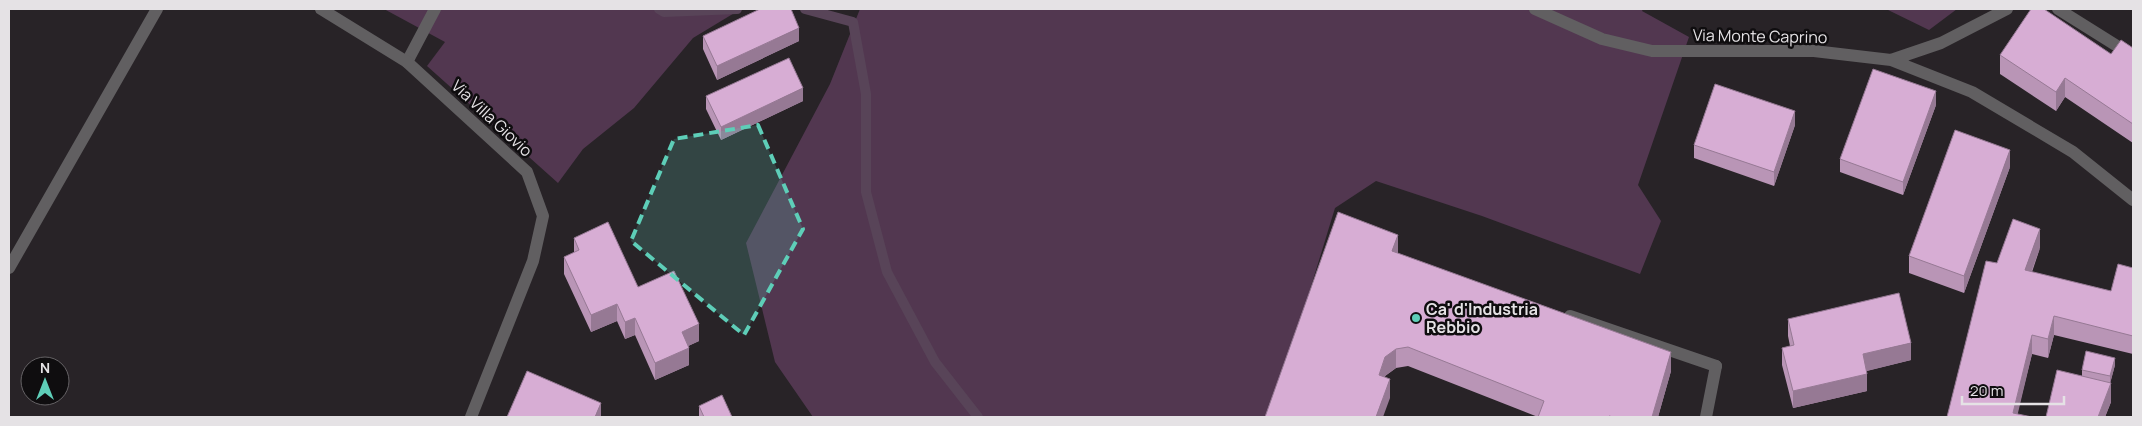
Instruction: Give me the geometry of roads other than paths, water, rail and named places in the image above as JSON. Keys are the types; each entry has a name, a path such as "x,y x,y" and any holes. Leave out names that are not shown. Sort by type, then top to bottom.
{"street":[{"path":"9,268 157,9"},
{"name":"Via Villa Giovio","path":"321,9 407,62 526,172 543,216 533,261 471,417"},
{"path":"407,62 435,9"},
{"name":"Via Monte Caprino","path":"1535,9 1602,40 1652,51 1814,51 1891,60 1972,92 2073,152 2133,200"},
{"path":"1891,60 1942,43 2007,9"},
{"path":"2058,9 2133,56"},
{"path":"1560,312 1716,366 1706,417"}],"waterway":[{"path":"659,9 664,12 737,9"},
{"path":"805,9 853,22 866,94 866,192 887,272 935,362 978,417"}],"place":[{"name":"Ca' d'Industria Rebbio","path":"1416,318"}]}
